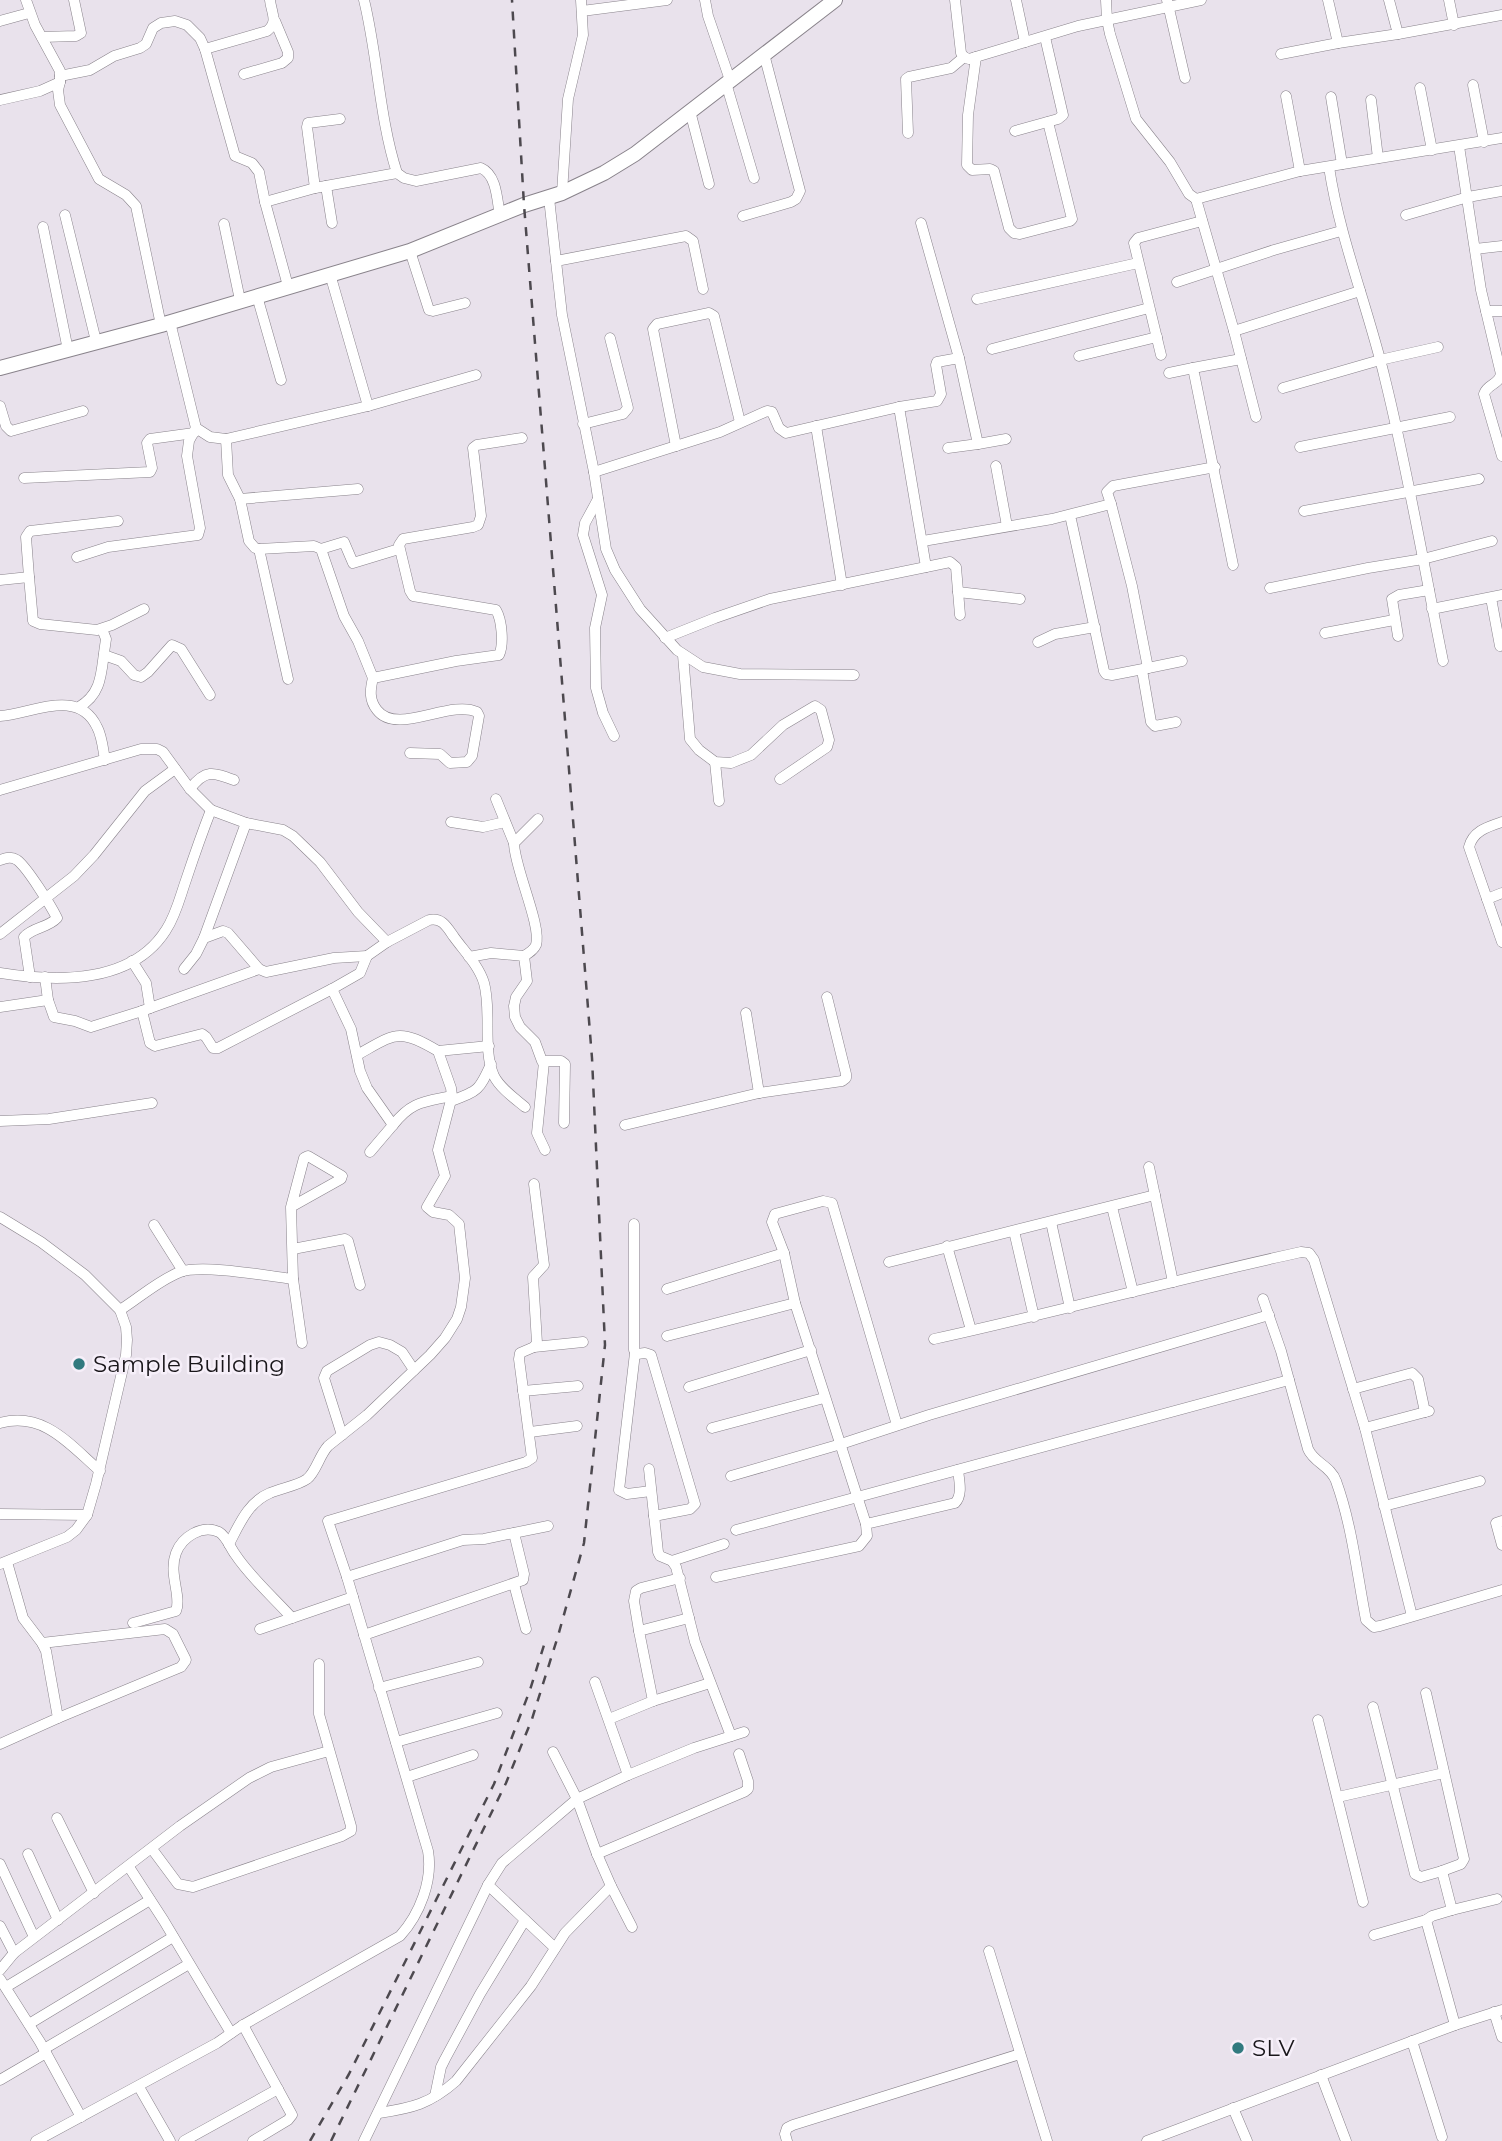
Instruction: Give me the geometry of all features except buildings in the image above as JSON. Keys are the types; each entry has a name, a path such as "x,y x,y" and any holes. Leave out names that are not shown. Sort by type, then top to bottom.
{"main road":[{"path":"0,368 166,323 410,251 524,205 556,196 625,160 835,0"}],"street":[{"path":"26,0 29,13 60,79 60,105 99,179 126,195 136,206 195,430 189,441 187,456 200,528 198,535 108,547 77,557"},
{"path":"42,37 76,36 81,33 74,0"},
{"path":"244,74 282,63 288,58 270,0"},
{"path":"364,0 373,40 379,94 397,173 416,181 481,168 486,170 492,178 500,216"},
{"path":"667,0 581,5 583,35 568,99 556,196 556,261 562,315 610,560 640,609 665,638 683,655 703,667 728,673 854,675"},
{"path":"705,0 754,178"},
{"path":"955,0 961,53 964,57"},
{"path":"1016,0 1025,42"},
{"path":"1106,0 1107,20 1120,73 1136,119 1170,162 1189,194 1196,199 1256,417"},
{"path":"908,133 907,78 951,68 964,57 976,57 1078,26 1168,4 1201,0"},
{"path":"1328,0 1338,43"},
{"path":"1389,0 1398,34"},
{"path":"1449,0 1454,25"},
{"path":"1168,4 1185,78"},
{"path":"0,21 29,13"},
{"path":"1281,54 1502,15"},
{"path":"0,100 50,88 60,79 90,70 114,56 144,46 153,27 161,23 175,21 187,25 200,38 205,49 235,156 252,163 259,172 288,286"},
{"path":"205,49 267,31 273,27 275,21"},
{"path":"1015,131 1062,117 1045,37"},
{"path":"743,216 791,202 800,191 764,54"},
{"path":"976,57 968,115 967,164 972,170 994,171 1009,228 1014,233 1020,234 1072,219 1048,122"},
{"path":"1473,85 1484,142"},
{"path":"1420,88 1432,150"},
{"path":"1286,96 1300,171"},
{"path":"1331,97 1342,164"},
{"path":"1371,100 1378,158"},
{"path":"690,111 709,184"},
{"path":"332,223 307,127 308,123 340,119"},
{"path":"1196,199 1300,171 1502,138"},
{"path":"1459,146 1486,311 1501,374 1497,383 1487,388 1484,394 1497,417 1502,456"},
{"path":"1329,167 1341,231 1380,360 1396,429 1443,662"},
{"path":"265,202 321,187 397,173"},
{"path":"1406,215 1468,197 1502,191"},
{"path":"65,215 96,341"},
{"path":"1161,355 1134,243 1138,238 1202,220"},
{"path":"922,223 959,358 978,444"},
{"path":"224,224 240,300"},
{"path":"43,227 68,350"},
{"path":"1177,282 1341,231"},
{"path":"556,261 686,236 693,241 703,289"},
{"path":"1475,249 1502,246"},
{"path":"410,251 429,310 465,303"},
{"path":"977,299 1138,263"},
{"path":"330,274 368,406"},
{"path":"1234,331 1360,291"},
{"path":"257,296 281,380"},
{"path":"992,349 1149,308"},
{"path":"1486,311 1502,311"},
{"path":"676,446 653,329 657,324 709,313 715,316 740,422"},
{"path":"1079,356 1157,337"},
{"path":"583,424 623,414 628,408 610,338"},
{"path":"1283,388 1380,360 1438,347"},
{"path":"594,472 720,432 769,411 774,414 783,432 937,401 941,394 937,362 959,358"},
{"path":"1169,373 1241,359"},
{"path":"1193,369 1233,565"},
{"path":"23,478 150,472 152,468 147,443 150,439 195,430 209,437 226,439 368,406 476,375"},
{"path":"0,406 6,426 11,431 83,411"},
{"path":"899,407 926,566"},
{"path":"1300,447 1450,417"},
{"path":"816,426 842,585"},
{"path":"373,678 456,661 496,657 501,653 499,615 496,610 413,596 399,548 403,539 478,525 481,516 472,448 522,438"},
{"path":"226,439 228,475 240,499 249,541 255,548 314,546 321,549 344,542 353,563 399,548"},
{"path":"948,448 1006,439"},
{"path":"996,466 1007,526"},
{"path":"1176,722 1155,726 1151,722 1132,586 1107,492 1113,486 1214,467"},
{"path":"1304,511 1479,479"},
{"path":"240,499 358,489"},
{"path":"598,499 585,523 583,535 601,595 595,628 596,688 614,736"},
{"path":"923,541 1070,515 1111,504"},
{"path":"1070,515 1106,674 1182,661"},
{"path":"118,521 30,531 26,537 33,621 90,630 102,629 144,609"},
{"path":"1270,588 1423,559 1492,541"},
{"path":"259,549 288,679"},
{"path":"321,549 344,616 373,678 370,690 372,701 381,715 392,720 469,709 477,712 470,760 450,763 440,754 410,753"},
{"path":"665,638 759,603 946,562 953,563 956,567 960,615"},
{"path":"0,580 29,577"},
{"path":"1398,636 1391,604 1395,596 1429,590"},
{"path":"958,592 1020,599"},
{"path":"1432,609 1502,595"},
{"path":"1491,598 1500,646"},
{"path":"1325,633 1395,620"},
{"path":"1038,642 1055,634 1095,627"},
{"path":"79,707 89,701 97,691 106,639 102,629"},
{"path":"104,655 128,665 134,675 141,677 172,645 176,645 211,695"},
{"path":"683,655 690,739 715,762 731,763 745,758 757,751 783,725 812,707 821,710 829,743 825,750 780,779"},
{"path":"0,716 61,705 79,707 99,730 105,760"},
{"path":"0,790 141,749 157,749 166,755 190,789 212,810 246,823 283,830 301,842 320,862 358,912 387,942"},
{"path":"715,762 719,801"},
{"path":"0,934 84,866 145,792 175,769"},
{"path":"190,789 197,780 207,774 218,774 234,780"},
{"path":"469,957 491,953 524,956 533,949 537,941 513,843 496,799"},
{"path":"0,973 30,977 96,974 108,972 132,961 159,939 172,919 212,810"},
{"path":"513,843 538,819"},
{"path":"452,822 483,827 505,822"},
{"path":"1502,822 1476,833 1471,838 1469,847 1502,942"},
{"path":"184,969 204,938 246,823"},
{"path":"0,860 12,858 19,862 57,918 53,923 28,932 24,937 30,977"},
{"path":"1487,899 1502,893"},
{"path":"204,938 223,931 228,933 259,969 270,972 334,958 367,956 387,942 435,919 445,924 483,981 493,1074 525,1107"},
{"path":"132,961 146,983 146,1009 152,1045 159,1046 202,1034 215,1049 360,973 367,956"},
{"path":"524,956 527,981 516,997 515,1017 520,1027 535,1042 544,1062 537,1133 545,1150"},
{"path":"45,977 48,1000 54,1017 91,1027 259,969"},
{"path":"332,989 351,1029 367,1088 393,1125"},
{"path":"625,1125 758,1093 842,1081 846,1077 827,997"},
{"path":"0,1007 48,1000"},
{"path":"746,1013 758,1093"},
{"path":"357,1055 387,1039 402,1035 417,1039 438,1051 489,1046"},
{"path":"229,1544 255,1502 270,1493 305,1481 311,1475 321,1453 379,1404 430,1355 453,1328 464,1292 465,1267 459,1224 450,1215 433,1212 428,1207 445,1176 438,1150 451,1098 451,1088 438,1051"},
{"path":"544,1062 561,1061 565,1064 564,1123"},
{"path":"370,1152 403,1112 412,1106 476,1091 491,1064"},
{"path":"0,1121 49,1119 152,1103"},
{"path":"291,1207 342,1176 306,1156 291,1207 293,1279 302,1343"},
{"path":"1149,1167 1173,1282"},
{"path":"534,1184 544,1265 533,1277 537,1343 534,1348"},
{"path":"889,1262 1155,1195"},
{"path":"716,1577 855,1548 864,1542 867,1536 859,1497 824,1398 795,1303 784,1253 772,1222 775,1214 822,1201 832,1203 897,1425"},
{"path":"1112,1207 1133,1292"},
{"path":"0,1217 41,1242 85,1275 120,1310 127,1340 100,1471 87,1515 67,1537 4,1563 23,1618 46,1651 58,1718"},
{"path":"1051,1222 1070,1308"},
{"path":"154,1224 183,1271"},
{"path":"634,1224 635,1353 619,1490 627,1494 651,1491"},
{"path":"1014,1231 1034,1317"},
{"path":"293,1249 345,1239 348,1241 360,1285"},
{"path":"947,1246 971,1331"},
{"path":"934,1339 1239,1266 1301,1252 1309,1253 1314,1260 1365,1428 1412,1616"},
{"path":"667,1289 784,1253"},
{"path":"120,1310 183,1271 205,1269 293,1279"},
{"path":"1263,1299 1310,1455 1329,1469 1336,1480 1349,1529 1366,1620 1374,1627 1502,1590"},
{"path":"667,1336 795,1303"},
{"path":"731,1476 1269,1315"},
{"path":"342,1435 324,1378 327,1371 379,1342 402,1352 414,1370"},
{"path":"36,2141 139,2087 400,1936 408,1927 424,1891 430,1864 407,1777 328,1521 530,1461 530,1432 519,1355 534,1348 583,1342"},
{"path":"689,1387 811,1350"},
{"path":"635,1353 651,1355 695,1504 690,1509 654,1516"},
{"path":"1353,1390 1412,1373 1418,1379 1427,1412 1365,1428"},
{"path":"736,1530 1289,1380"},
{"path":"523,1391 578,1387"},
{"path":"712,1428 824,1398"},
{"path":"0,1423 24,1419 49,1429 100,1471"},
{"path":"530,1432 577,1426"},
{"path":"649,1469 658,1552 676,1566 695,1642 731,1736"},
{"path":"866,1524 955,1503 960,1494 958,1470"},
{"path":"1384,1506 1480,1481"},
{"path":"0,1514 87,1515"},
{"path":"1502,1521 1496,1523 1502,1545"},
{"path":"347,1577 463,1540 548,1526"},
{"path":"133,1623 176,1611 178,1604 172,1573 176,1553 186,1538 199,1531 216,1531 223,1535 238,1558 292,1618"},
{"path":"364,1635 523,1580 524,1574 514,1533"},
{"path":"672,1561 724,1544"},
{"path":"653,1701 634,1601 636,1591 680,1578"},
{"path":"514,1584 526,1629"},
{"path":"260,1629 353,1597"},
{"path":"639,1631 689,1618"},
{"path":"0,1744 181,1667 186,1660 173,1634 165,1629 42,1643"},
{"path":"379,1689 478,1662"},
{"path":"152,1849 178,1884 193,1887 348,1834 351,1826 318,1714 319,1664"},
{"path":"595,1682 628,1774"},
{"path":"609,1719 653,1701 710,1684"},
{"path":"1373,1707 1415,1874 1421,1877 1461,1864 1464,1859 1426,1693"},
{"path":"396,1742 497,1713"},
{"path":"1318,1720 1363,1902"},
{"path":"364,2141 424,2013 488,1885 502,1863 577,1799 628,1774 744,1732"},
{"path":"0,1970 14,1953 34,1937 199,1812 260,1772 330,1751"},
{"path":"553,1752 577,1799 597,1854 632,1927"},
{"path":"597,1854 744,1792 748,1789 748,1781 739,1754"},
{"path":"407,1777 473,1755"},
{"path":"1338,1797 1444,1773"},
{"path":"57,1818 94,1893"},
{"path":"28,1854 58,1920"},
{"path":"0,1864 34,1937"},
{"path":"129,1867 231,2034"},
{"path":"1442,1871 1452,1910"},
{"path":"488,1885 555,1948"},
{"path":"379,2113 414,2107 451,2085 531,1986 565,1933 611,1886"},
{"path":"1374,1935 1497,1899"},
{"path":"81,2118 45,2051 3,1983 150,1900"},
{"path":"435,2096 445,2059 525,1920"},
{"path":"1426,1920 1455,2025"},
{"path":"0,1926 14,1953"},
{"path":"29,2024 173,1937"},
{"path":"989,1951 1047,2141"},
{"path":"0,2080 189,1964"},
{"path":"1147,2141 1498,2011 1502,2037"},
{"path":"243,2025 291,2113 291,2118 253,2141"},
{"path":"1412,2041 1442,2137"},
{"path":"787,2141 787,2128 793,2125 1020,2054"},
{"path":"1321,2075 1346,2141"},
{"path":"139,2087 170,2141"},
{"path":"184,2141 278,2089"},
{"path":"1233,2108 1247,2141"}],"railway":[{"path":"331,2141 506,1783 532,1719 584,1543 605,1345 592,1058 524,205 512,0"},
{"path":"310,2141 349,2074 494,1784 544,1645"}],"place":[{"name":"Sample Building","path":"79,1364"},
{"name":"SLV","path":"1238,2048"}]}
